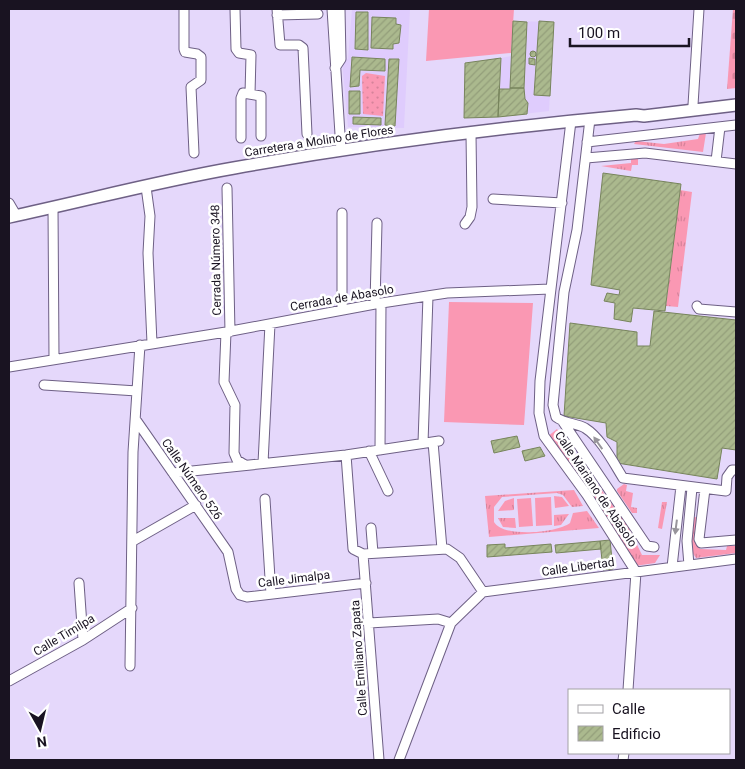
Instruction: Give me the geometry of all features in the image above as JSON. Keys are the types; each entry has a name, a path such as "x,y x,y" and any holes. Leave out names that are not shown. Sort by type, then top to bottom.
{"main road":[{"name":"Carretera a Molino de Flores","path":"12,216 232,168 341,150 572,121 636,115 736,100"},
{"name":"Carretera a Molino de Flores","path":"636,115 644,116 736,105"}],"street":[{"path":"184,9 184,49 188,53 197,54 201,57 201,80 191,87 194,153"},
{"path":"235,9 236,49 239,53 251,55 250,94"},
{"path":"332,9 341,150"},
{"path":"335,68 341,59 340,9"},
{"path":"693,105 699,9"},
{"path":"307,134 303,48 299,45 280,45 277,12 318,14"},
{"path":"241,138 241,95 250,94 259,94 262,98 262,136"},
{"path":"590,119 577,230 564,292 553,405 556,418 583,428 592,434 623,478"},
{"name":"Calle Mariano de Abasolo","path":"572,121 550,289 540,381 539,413 544,436 592,502 636,572"},
{"path":"587,142 736,125"},
{"path":"716,161 720,127"},
{"path":"465,224 470,217 472,207 471,134"},
{"path":"586,158 645,153 736,164"},
{"path":"146,187 150,216 148,253 152,343"},
{"name":"Cerrada Número 348","path":"226,188 228,332 224,382 235,404 234,453 237,460 246,465"},
{"path":"493,199 562,203"},
{"path":"9,203 12,216"},
{"path":"53,207 54,358"},
{"path":"342,213 342,310"},
{"path":"377,224 380,450"},
{"name":"Cerrada de Abasolo","path":"9,366 228,332 378,303 460,292 550,289"},
{"path":"423,443 428,296"},
{"path":"697,306 699,309 736,312"},
{"path":"263,464 270,324"},
{"path":"130,666 136,420 140,345"},
{"path":"44,385 137,390"},
{"name":"Calle Número 526","path":"136,420 228,552"},
{"path":"563,422 647,546 654,547"},
{"path":"173,473 346,455 436,441 442,549"},
{"path":"370,451 388,491"},
{"path":"346,455 352,544 357,552 447,549 455,553 484,592 451,623 399,760"},
{"path":"609,489 623,478 726,491 728,477 732,470 736,470"},
{"path":"672,567 681,486"},
{"path":"689,565 687,541 692,488"},
{"path":"705,489 698,539 701,543 736,540"},
{"path":"265,499 271,594"},
{"path":"133,541 196,506"},
{"name":"Calle Emiliano Zapata","path":"371,528 366,583 379,760"},
{"name":"Calle Jimalpa","path":"228,552 236,589 240,595 247,597 366,583"},
{"name":"Calle Libertad","path":"484,592 736,559"},
{"path":"628,689 636,572"},
{"path":"78,583 83,640"},
{"name":"Calle Timilpa","path":"9,682 83,640 132,608"},
{"path":"369,623 438,619 451,623"}],"shaded area":[{"path":"352,9 410,9 404,128 348,127 342,61 348,59"},
{"path":"513,21 554,22 549,111 498,117 501,58 511,56"}],"green space":[{"path":"429,9 514,9 511,53 426,61"},
{"path":"733,9 736,9 736,88 727,89"},
{"path":"366,73 385,76 383,116 363,114 362,76"},
{"path":"700,133 706,133 703,152 634,144 636,141 664,144 698,139"},
{"path":"631,158 638,158 638,165 632,165 631,171 601,166 631,163"},
{"path":"680,190 692,192 678,307 666,306"},
{"path":"449,302 533,303 524,425 444,422"},
{"path":"557,429 628,526 642,555 660,555 655,563 635,566 547,437"},
{"path":"624,484 627,485 626,491 633,493 631,507 637,508 637,513 632,513 617,491"},
{"path":"574,490 583,506 572,507 563,495 557,493 502,497 494,507 494,522 499,527 508,530 519,532 543,531 570,523 573,513 587,511 599,528 489,537 485,496"},
{"path":"554,496 562,497 569,506 555,508"},
{"path":"551,497 552,525 536,526 535,498"},
{"path":"514,498 514,510 498,511 505,501"},
{"path":"531,498 533,526 519,527 517,499"},
{"path":"662,502 667,502 662,529 658,528"},
{"path":"569,514 561,525 554,526 554,515"},
{"path":"692,516 698,518 697,544 700,549 726,550 727,546 736,546 736,553 696,558 690,549"},
{"path":"498,518 515,518 516,528 503,527"}],"building":[{"path":"356,12 368,12 368,50 355,49"},
{"path":"372,17 396,18 396,24 401,25 399,43 393,44 393,49 371,48"},
{"path":"513,21 527,22 524,88 510,88"},
{"path":"539,21 554,22 550,96 534,95"},
{"path":"533,51 536,54 533,57 530,54"},
{"path":"352,57 385,59 385,71 360,70 359,86 350,87"},
{"path":"501,58 498,117 464,118 465,63"},
{"path":"529,58 535,59 535,65 529,64"},
{"path":"389,59 399,59 395,126 385,125"},
{"path":"524,88 525,99 528,103 527,114 498,117 499,89"},
{"path":"349,91 360,91 360,114 349,114"},
{"path":"353,117 381,118 381,125 353,124"},
{"path":"603,173 681,184 665,311 633,308 631,322 614,319 615,303 604,301 607,293 619,295 620,290 591,285"},
{"path":"654,311 736,320 736,450 722,448 717,479 617,463 617,442 607,437 606,423 564,416 570,323 637,332 637,346 650,346"},
{"path":"517,436 520,447 494,453 491,441"},
{"path":"540,447 545,456 525,461 522,451"},
{"path":"610,540 613,569 603,570 600,541"},
{"path":"600,541 601,549 556,553 555,545"},
{"path":"505,544 505,548 551,544 552,552 487,557 487,545"}]}
